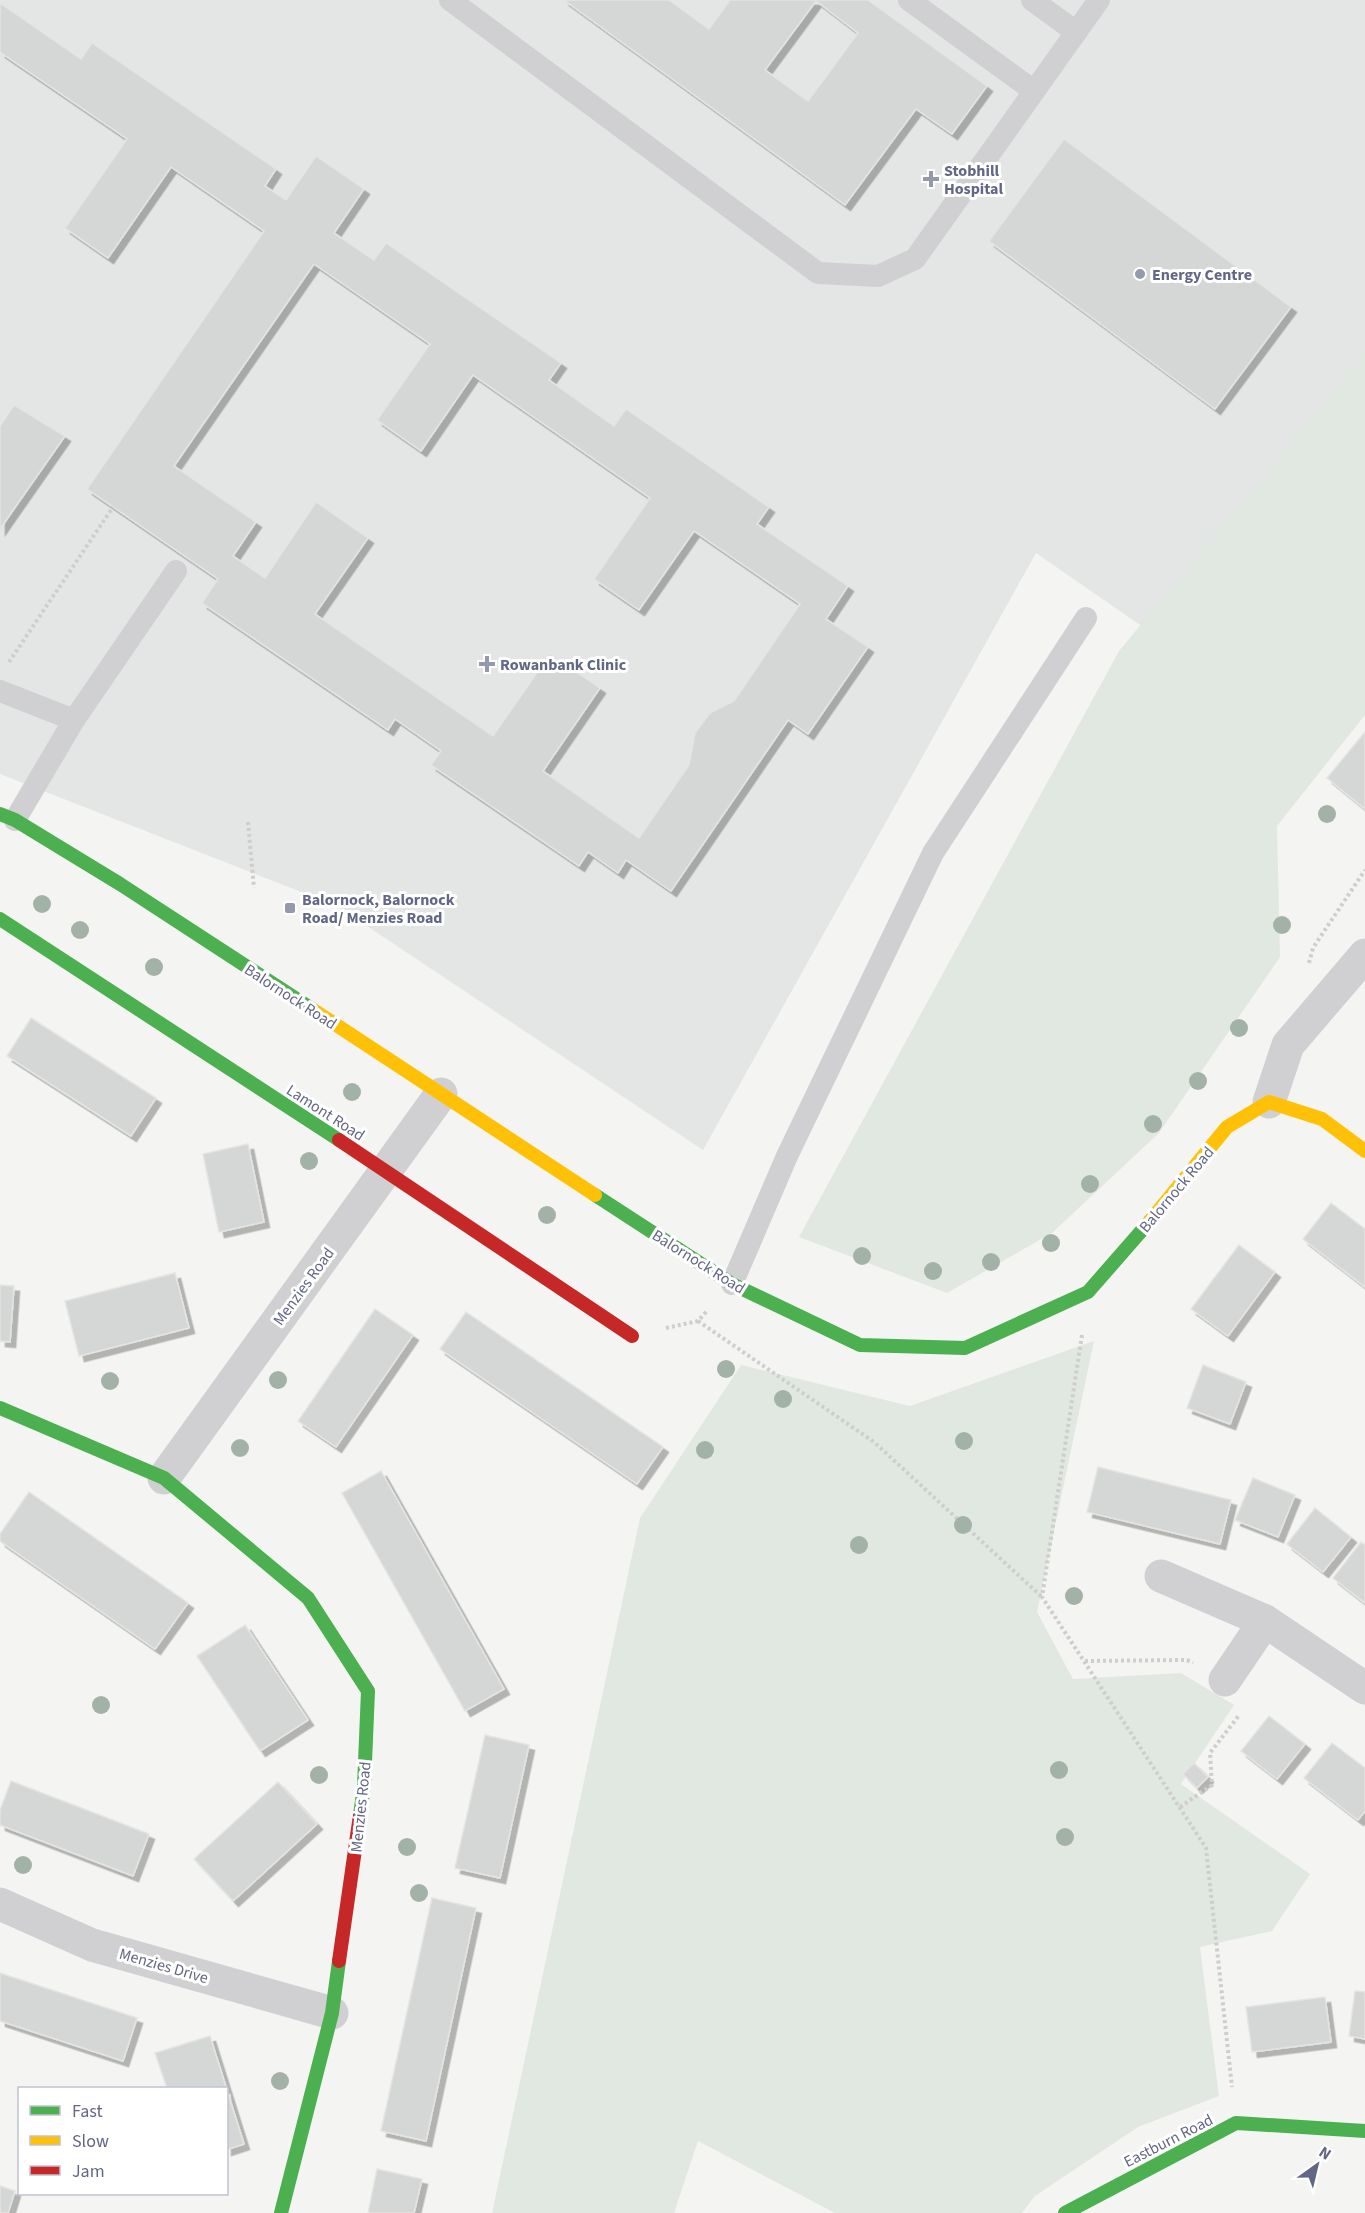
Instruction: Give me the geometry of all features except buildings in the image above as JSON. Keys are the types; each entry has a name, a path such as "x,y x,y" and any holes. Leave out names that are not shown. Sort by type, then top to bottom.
{"street":[{"name":"Balornock Road","path":"8,817 120,884 732,1284 860,1345 965,1348 1088,1292 1177,1190 1227,1127 1269,1102"},
{"name":"Lamont Road","path":"0,919 387,1171 632,1336"},
{"path":"1365,955 1288,1045 1269,1102 1322,1119 1365,1151"},
{"name":"Menzies Road","path":"164,1478 441,1094"},
{"name":"Menzies Road","path":"0,1408 164,1478 308,1598 368,1691 364,1786 332,2013 281,2213"},
{"path":"1161,1576 1265,1622 1365,1688"},
{"path":"1225,1680 1265,1622"},
{"name":"Menzies Drive","path":"0,1904 92,1945 332,2013"},
{"name":"Eastburn Road","path":"1065,2213 1236,2123 1365,2132"}],"lane":[{"path":"450,0 818,273 879,276 915,259 1099,0"},
{"path":"909,0 1034,91"},
{"path":"1032,0 1076,32"},
{"path":"8,817 176,571"},
{"path":"732,1284 787,1156 933,853 1086,618"},
{"path":"0,691 74,720"}],"path":[{"path":"7,665 113,507"},
{"path":"248,822 254,888"},
{"path":"632,1336 698,1322 732,1284"},
{"path":"1042,1597 1088,1292"},
{"path":"698,1322 874,1442 1042,1597 1206,1848 1236,2123"},
{"path":"1084,1661 1187,1660 1225,1680 1251,1700 1210,1753 1212,1785 1180,1807"}],"shaded area":[{"name":"Rowanbank Clinic","path":"0,0 1365,0 1365,358 1169,645 1036,553 703,1150 337,906 0,774"},
{"path":"1365,353 1365,715 1277,826 1280,957 1159,1133 1052,1233 947,1293 799,1237 1119,651"},
{"path":"1094,1341 1037,1612 1073,1679 1181,1673 1234,1705 1181,1784 1310,1874 1272,1931 1200,1947 1219,2096 1138,2127 1035,2196 1022,2213 835,2213 698,2141 674,2213 492,2213 640,1518 741,1365 910,1406"}],"traffic: fast":[{"path":"0,814 15,820 120,884 312,1009"},
{"path":"0,919 339,1140"},
{"path":"595,1195 732,1284 860,1345 965,1348 1088,1292 1150,1221"},
{"path":"0,1408 164,1478 308,1598 368,1691 364,1786 360,1815"},
{"path":"281,2213 332,2013 339,1961"},
{"path":"1065,2213 1236,2123 1365,2131"}],"traffic: slow":[{"path":"312,1009 595,1195"},
{"path":"1150,1221 1227,1127 1269,1102 1322,1119 1365,1151"}],"traffic: jam":[{"path":"339,1140 632,1336"},
{"path":"339,1961 360,1815"}],"place":[{"name":"Stobhill Hospital","path":"931,179"},
{"name":"Energy Centre","path":"1140,274"},
{"name":"Rowanbank Clinic","path":"487,664"},
{"name":"Balornock, Balornock Road/ Menzies Road","path":"290,908"}]}
